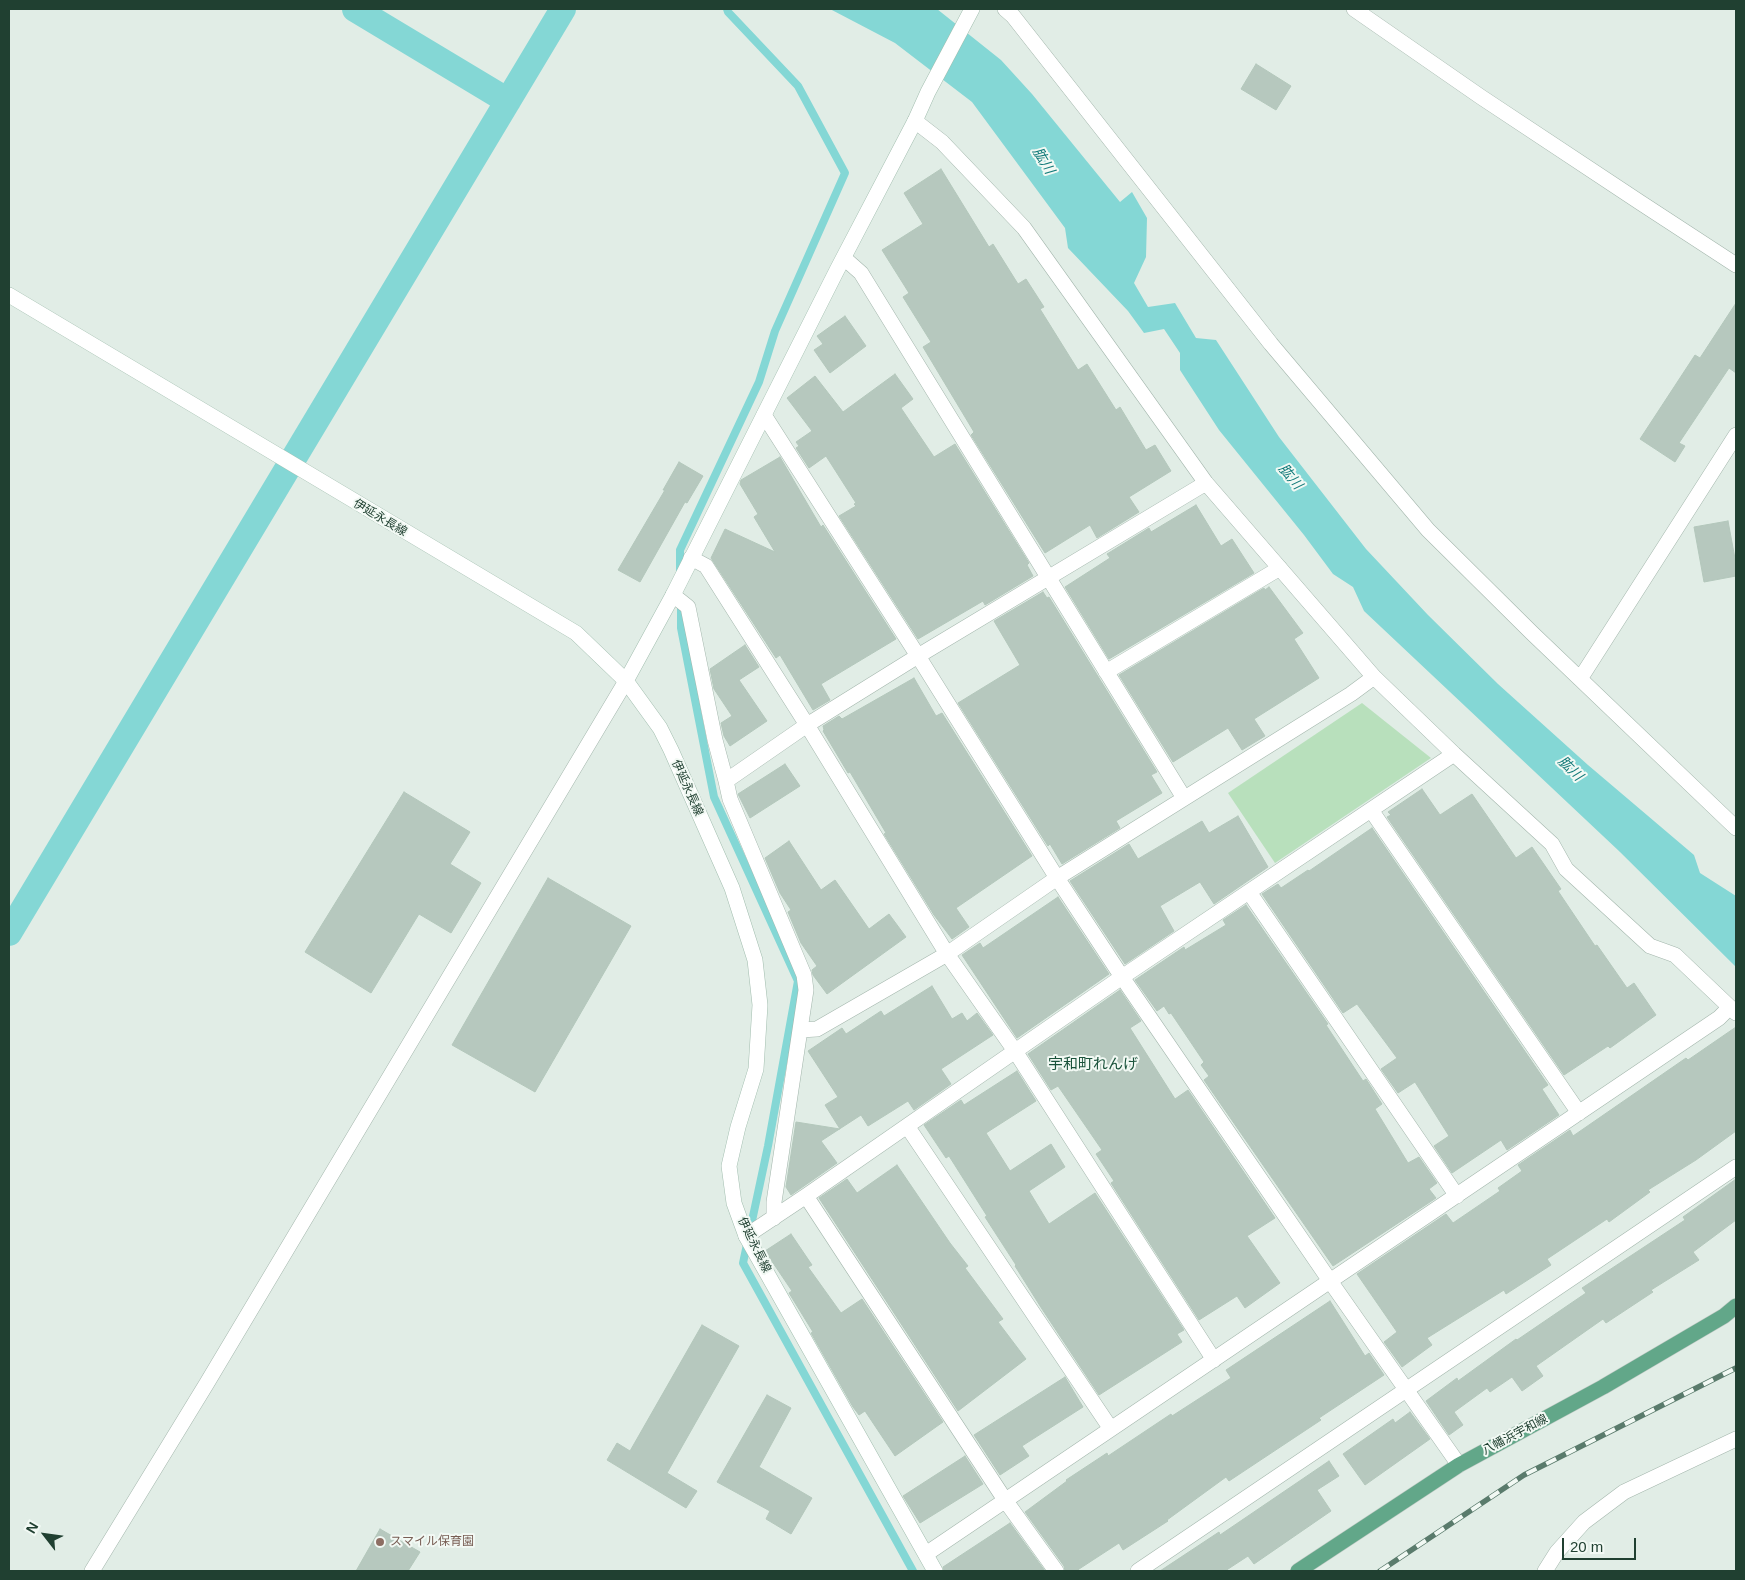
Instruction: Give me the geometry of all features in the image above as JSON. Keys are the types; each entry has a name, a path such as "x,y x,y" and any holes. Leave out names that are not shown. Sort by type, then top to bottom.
{"main road":[{"name":"八幡浜宇和線","path":"1298,1571 1459,1465 1603,1387 1724,1316 1736,1306"}],"street":[{"path":"92,1571 212,1374 626,681 692,558 972,9"},
{"path":"1005,9 1013,16 1270,344 1422,523 1580,679 1736,828"},
{"path":"1354,9 1640,203 1736,264"},
{"path":"916,121 942,142 1024,228 1206,483 1374,677 1552,844 1566,869 1650,946 1674,955 1733,1010 926,1554"},
{"path":"844,258 861,273 1184,798"},
{"name":"伊延永長線","path":"9,295 576,634 626,681 660,728 671,750 732,888 755,960 760,1005 756,1069 728,1166 734,1203 746,1236 935,1571"},
{"path":"764,415 1057,878 1122,977 1330,1281 1459,1465"},
{"path":"1580,679 1736,436"},
{"path":"726,781 806,725 1206,483"},
{"path":"692,558 706,566 947,954 1015,1051 1214,1360"},
{"path":"1106,672 1280,568"},
{"path":"673,594 688,607 715,740 730,800 804,975 806,990 774,1202 774,1218"},
{"path":"800,1030 817,1029 947,954 1057,878 1351,694 1374,677"},
{"path":"746,1236 1122,977 1454,754"},
{"path":"1371,810 1579,1113"},
{"path":"1249,892 1457,1196"},
{"path":"907,1126 1111,1429"},
{"path":"1138,1571 1736,1167"},
{"path":"806,1196 1005,1500 1056,1571"},
{"path":"1545,1571 1557,1552 1584,1522 1624,1492 1736,1438"}],"green space":[{"path":"1362,703 1431,758 1275,863 1228,793"}],"water":[{"name":"肱川","path":"830,9 937,9 1001,60 1032,94 1120,202 1132,192 1147,218 1146,257 1134,283 1148,307 1175,303 1196,338 1216,340 1279,437 1366,549 1428,615 1498,684 1588,765 1694,855 1700,873 1736,896 1736,967 1620,852 1364,611 1353,587 1333,574 1219,430 1180,370 1180,353 1164,329 1144,333 1128,311 1068,248 1065,228 972,102 895,43"}],"building":[{"path":"1256,64 1291,86 1276,110 1241,89"},
{"path":"941,169 989,247 993,244 1018,284 1026,279 1044,307 1040,309 1078,370 1087,364 1116,410 1120,407 1146,450 1155,445 1171,471 1129,497 1139,512 1097,538 1090,525 1045,553 971,435 974,432 923,347 931,342 903,297 909,293 882,250 923,224 904,193"},
{"path":"1736,303 1736,373 1729,368 1679,443 1685,446 1675,462 1640,439 1695,355 1700,358"},
{"path":"845,316 866,346 830,373 814,350 823,344 817,336"},
{"path":"895,374 913,399 901,408 934,457 955,444 1029,563 1027,565 1033,576 985,605 983,601 918,639 839,516 856,506 854,504 856,503 826,456 809,468 796,448 799,446 796,442 812,431 787,398 815,376 843,412"},
{"path":"780,457 821,527 823,525 896,639 821,684 830,700 813,710 780,655 776,658 711,558 725,529 775,552 754,517 758,514 740,484 741,480"},
{"path":"679,462 703,476 687,503 685,502 640,582 618,570 665,490 663,490"},
{"path":"1196,505 1221,546 1232,539 1254,573 1109,659 1065,587 1110,558 1107,554 1149,528 1151,532"},
{"path":"1728,521 1736,564 1736,576 1704,582 1694,527"},
{"path":"1269,587 1303,633 1294,639 1319,678 1254,719 1265,736 1242,750 1228,728 1173,762 1119,675 1264,588 1265,590"},
{"path":"1043,592 1047,598 1049,597 1157,772 1151,775 1162,793 1116,821 1120,828 1062,864 1050,844 1048,846 958,703 1020,665 994,621"},
{"path":"745,645 759,667 739,680 767,721 730,746 724,736 721,723 732,716 714,689 710,669"},
{"path":"914,678 936,716 942,713 1032,856 956,908 969,927 952,939 934,915 884,834 886,833 850,772 848,773 823,731 823,726 839,716 842,719"},
{"path":"785,764 800,786 750,818 738,794"},
{"path":"1422,789 1440,815 1472,794 1516,858 1532,847 1561,889 1558,891 1595,946 1597,945 1627,988 1634,983 1656,1015 1610,1048 1608,1046 1564,1075 1387,817 1391,815 1388,812"},
{"path":"404,792 470,832 450,864 481,883 451,933 419,914 371,993 305,952"},
{"path":"1238,816 1268,867 1214,904 1200,882 1160,906 1174,931 1125,964 1070,881 1129,844 1138,859 1202,821 1209,833"},
{"path":"1372,828 1548,1085 1542,1089 1559,1115 1507,1150 1501,1140 1452,1173 1434,1146 1449,1136 1415,1082 1398,1093 1381,1069 1397,1058 1357,1004 1343,1013 1262,894 1278,884 1281,888"},
{"path":"789,841 821,890 835,880 869,929 889,914 906,937 827,994 813,975 812,970 817,966 801,943 788,912 791,910 780,893 765,858"},
{"path":"548,878 631,926 535,1092 452,1045"},
{"path":"1058,897 1109,974 1017,1038 962,955 980,943 983,948"},
{"path":"1246,905 1328,1024 1326,1025 1363,1081 1366,1079 1382,1104 1375,1109 1408,1163 1419,1157 1437,1183 1429,1189 1436,1198 1333,1266 1204,1080 1209,1076 1201,1065 1204,1062 1171,1013 1169,1014 1164,1006 1157,1011 1135,980 1184,947 1185,950 1226,925 1223,920"},
{"path":"932,986 952,1019 962,1013 967,1021 977,1013 993,1035 941,1069 951,1084 914,1110 908,1101 868,1126 861,1115 840,1129 825,1105 838,1097 808,1051 842,1028 846,1034 881,1011 884,1016"},
{"path":"1120,990 1141,1021 1130,1028 1175,1099 1188,1090 1275,1218 1247,1236 1280,1283 1245,1308 1237,1296 1199,1320 1111,1183 1114,1181 1096,1154 1102,1150 1058,1086 1051,1090 1028,1054"},
{"path":"1736,1027 1736,1131 1696,1160 1648,1190 1650,1192 1609,1222 1607,1219 1547,1259 1551,1265 1506,1294 1504,1290 1427,1338 1432,1345 1402,1367 1384,1342 1397,1332 1357,1274 1446,1214 1453,1223 1500,1191 1498,1188 1522,1171 1518,1165 1570,1130 1573,1136 1686,1058 1688,1060"},
{"path":"1017,1071 1036,1101 986,1133 1010,1171 1051,1144 1065,1167 1029,1191 1049,1224 1095,1193 1184,1330 1177,1334 1182,1342 1099,1395 1015,1266 985,1217 987,1216 949,1156 946,1158 924,1125 961,1100 964,1105"},
{"path":"796,1122 840,1129 821,1141 837,1163 791,1195 786,1187"},
{"path":"897,1165 968,1266 965,1268 1003,1319 998,1322 1026,1359 958,1411 819,1198 847,1179 857,1193"},
{"path":"1736,1179 1736,1220 1693,1252 1699,1260 1651,1290 1653,1292 1606,1323 1603,1319 1536,1366 1543,1376 1522,1391 1512,1377 1490,1392 1487,1388 1454,1412 1463,1425 1449,1435 1426,1401 1457,1378 1458,1381 1516,1339 1586,1293 1582,1288 1685,1220 1683,1217"},
{"path":"791,1234 812,1265 808,1267 841,1313 862,1299 943,1422 895,1456 865,1411 859,1415 853,1407 811,1333 813,1332 789,1293 792,1291 765,1251"},
{"path":"1330,1301 1365,1356 1369,1353 1384,1375 1319,1418 1321,1420 1229,1481 1226,1477 1168,1521 1123,1550 1119,1543 1076,1571 1065,1571 1064,1566 1025,1512 1066,1480 1107,1453 1108,1456 1171,1414 1172,1416 1231,1378 1226,1370"},
{"path":"702,1325 739,1346 667,1473 697,1491 686,1508 607,1460 617,1443 630,1451"},
{"path":"1065,1377 1083,1407 1022,1446 1029,1456 1000,1475 974,1435"},
{"path":"767,1395 791,1408 759,1467 812,1498 791,1534 766,1519 770,1511 717,1482"},
{"path":"1410,1412 1430,1439 1365,1485 1343,1454 1393,1419 1395,1423"},
{"path":"965,1456 983,1484 920,1523 903,1496"},
{"path":"1329,1461 1339,1476 1317,1490 1331,1511 1254,1564 1248,1556 1225,1571 1160,1571 1219,1532 1220,1535"},
{"path":"1010,1523 1045,1571 944,1571 943,1567"},
{"path":"380,1529 420,1552 408,1571 356,1571"}],"waterway":[{"path":"355,9 508,101"},
{"path":"9,933 563,9"},
{"path":"680,574 680,550 759,382 775,331 845,173 798,86 727,9"},
{"path":"681,601 681,628 714,797 798,981 768,1146 743,1263 913,1571"}],"railway":[{"path":"1380,1571 1524,1475 1736,1368"}],"place":[{"name":"スマイル保育園","path":"380,1542"}],"district":[{"name":"宇和町れんげ","path":"1093,1065"}]}
